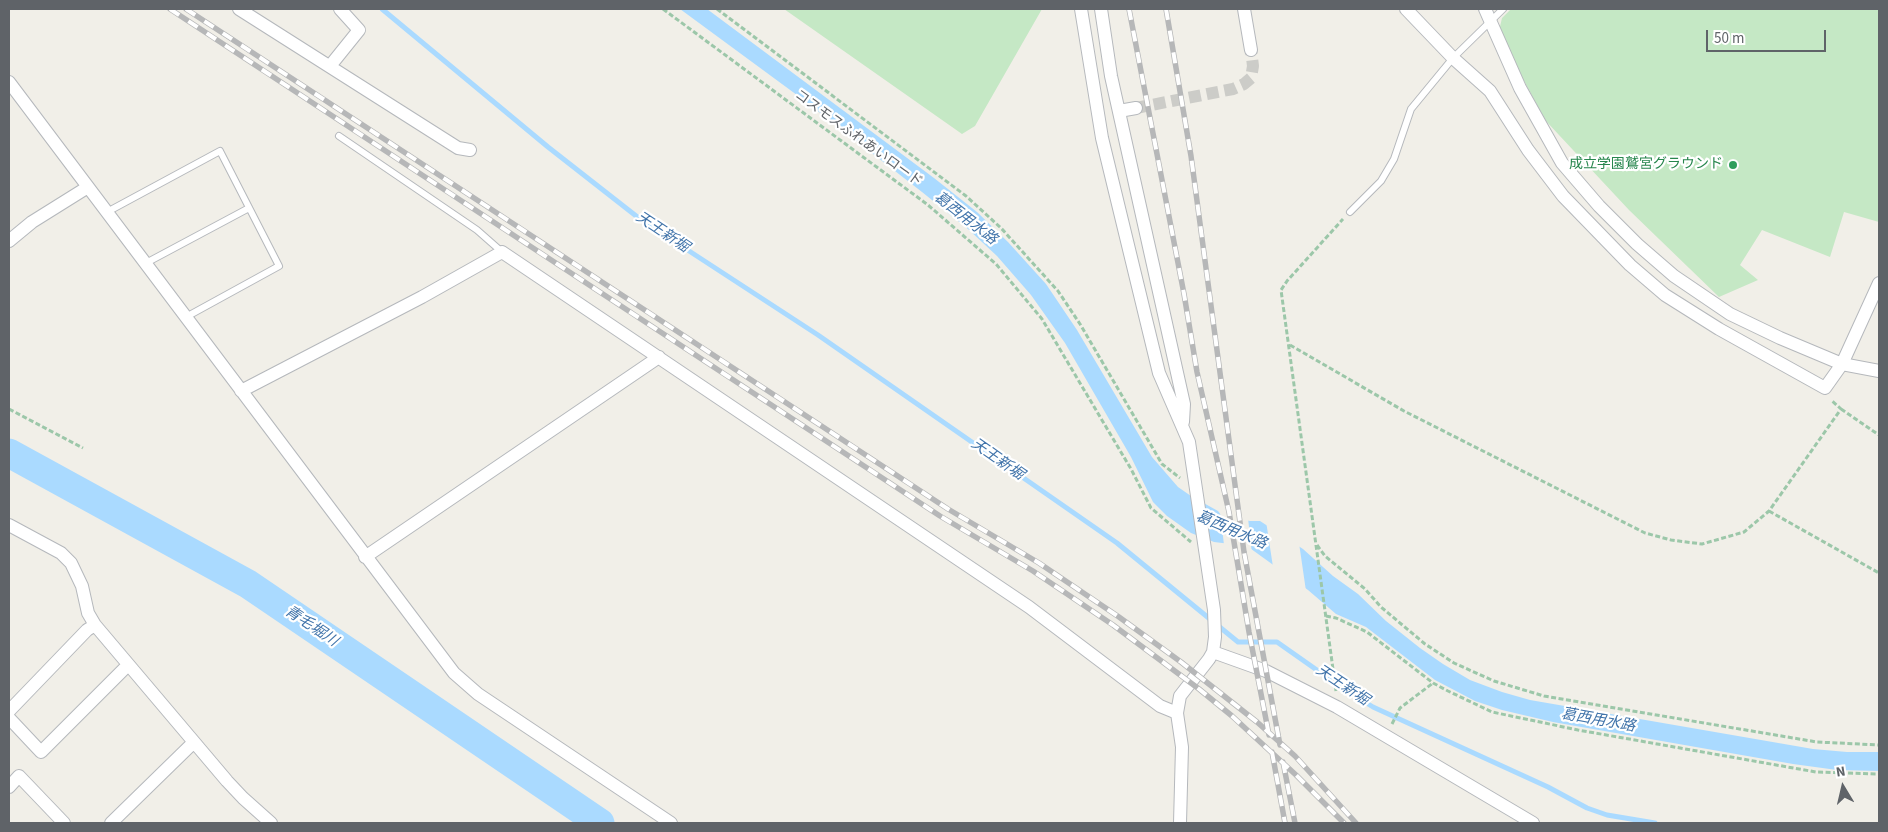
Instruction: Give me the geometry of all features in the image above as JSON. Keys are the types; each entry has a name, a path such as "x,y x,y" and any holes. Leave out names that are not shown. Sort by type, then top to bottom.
{"street":[{"path":"239,9 458,148 470,150"},
{"path":"330,66 359,30 340,9"},
{"path":"1081,9 1102,138 1156,358 1164,387 1189,442 1196,480 1200,544 1214,610 1215,636 1213,652 1210,659 1180,696 1177,713 1182,748 1180,823"},
{"path":"1100,9 1111,76 1184,404 1183,426"},
{"path":"1244,9 1251,50"},
{"path":"1406,9 1453,58 1490,91 1528,150 1563,196 1630,265 1665,295 1718,329 1825,388 1842,364 1879,283"},
{"path":"1485,9 1520,88 1562,163 1599,206 1637,244 1674,276 1730,314 1780,338 1842,364 1879,371"},
{"path":"9,82 454,673 478,694 671,823"},
{"path":"1119,111 1136,108"},
{"path":"9,241 32,222 88,187"},
{"path":"240,390 422,296 502,252 1030,607 1160,706 1177,713"},
{"path":"365,557 659,357"},
{"path":"9,525 61,553 71,563 82,586 88,613 95,625 243,798 271,823"},
{"path":"9,711 87,630 95,625"},
{"path":"1213,652 1266,671 1337,707 1533,823"},
{"path":"9,718 41,752 128,665"},
{"path":"111,823 194,742"},
{"path":"9,787 18,776 64,823"}],"lane":[{"path":"1350,212 1381,181 1394,159 1411,109 1453,58 1503,9"},
{"path":"339,136 477,230 502,252"},
{"path":"107,212 220,151 279,266 186,317"},
{"path":"146,263 249,208"}],"path":[{"name":"コスモスふれあいロード","path":"663,9 928,205 996,264 1042,319 1131,469 1151,508 1170,526 1200,544"},
{"path":"717,9 966,196 1001,228 1058,291 1080,324 1162,464 1179,478 1196,480"},
{"path":"1337,699 1281,290 1350,212"},
{"path":"1290,345 1404,411 1645,533 1671,540 1702,544 1744,532 1769,511 1841,409"},
{"path":"1825,388 1826,397 1879,435"},
{"path":"9,410 83,448"},
{"path":"1769,511 1879,573"},
{"path":"1317,545 1325,556 1365,589 1381,607 1425,644 1454,663 1494,681 1544,696 1798,738 1849,744 1879,745"},
{"path":"1326,616 1336,618 1367,632 1433,683 1492,712 1578,730 1816,772 1879,774"},
{"path":"1392,723 1400,708 1433,683"}],"green space":[{"path":"784,9 1042,9 975,126 962,134"},
{"name":"成立学園鷲宮グラウンド","path":"1511,9 1879,9 1879,222 1844,212 1830,257 1762,230 1740,265 1758,280 1719,297 1629,210 1545,120 1499,31 1502,18"}],"water":[{"name":"葛西用水路","path":"680,9 707,9 977,212 1008,242 1046,284 1077,330 1152,457 1178,487 1218,511 1221,515 1250,521 1260,521 1303,549 1333,576 1358,594 1386,621 1443,664 1470,680 1530,700 1813,749 1879,752 1879,771 1837,770 1793,764 1553,722 1502,710 1475,701 1435,680 1366,627 1336,614 1308,590 1247,546 1214,542 1191,533 1167,516 1153,502 1131,457 1065,343 1031,295 997,256 968,229 922,192 801,98"}],"pier":[{"path":"1220,511 1248,518 1252,554 1245,548 1224,545"},
{"path":"1266,521 1299,543 1306,591 1273,567"}],"waterway":[{"name":"天王新堀","path":"382,9 548,147 640,219 818,335 1117,543 1238,642 1277,642 1373,707 1548,787 1587,808 1607,815 1655,823"},
{"name":"青毛堀川","path":"9,453 248,584 600,823"}],"tunnel":[{"path":"1136,108 1233,89 1244,84 1251,78 1253,66 1251,50"}],"railway":[{"path":"170,9 940,516 1033,571 1113,625 1232,716 1296,775 1344,823"},
{"path":"186,9 948,509 1039,563 1119,617 1181,662 1257,722 1295,756 1356,823"},
{"path":"1129,9 1184,294 1197,372 1229,512 1249,632 1269,735"},
{"path":"1166,9 1191,156 1244,552 1280,745"},
{"path":"1272,752 1285,823"},
{"path":"1283,762 1295,823"}],"place":[{"name":"成立学園鷲宮グラウンド","path":"1733,165"}]}
